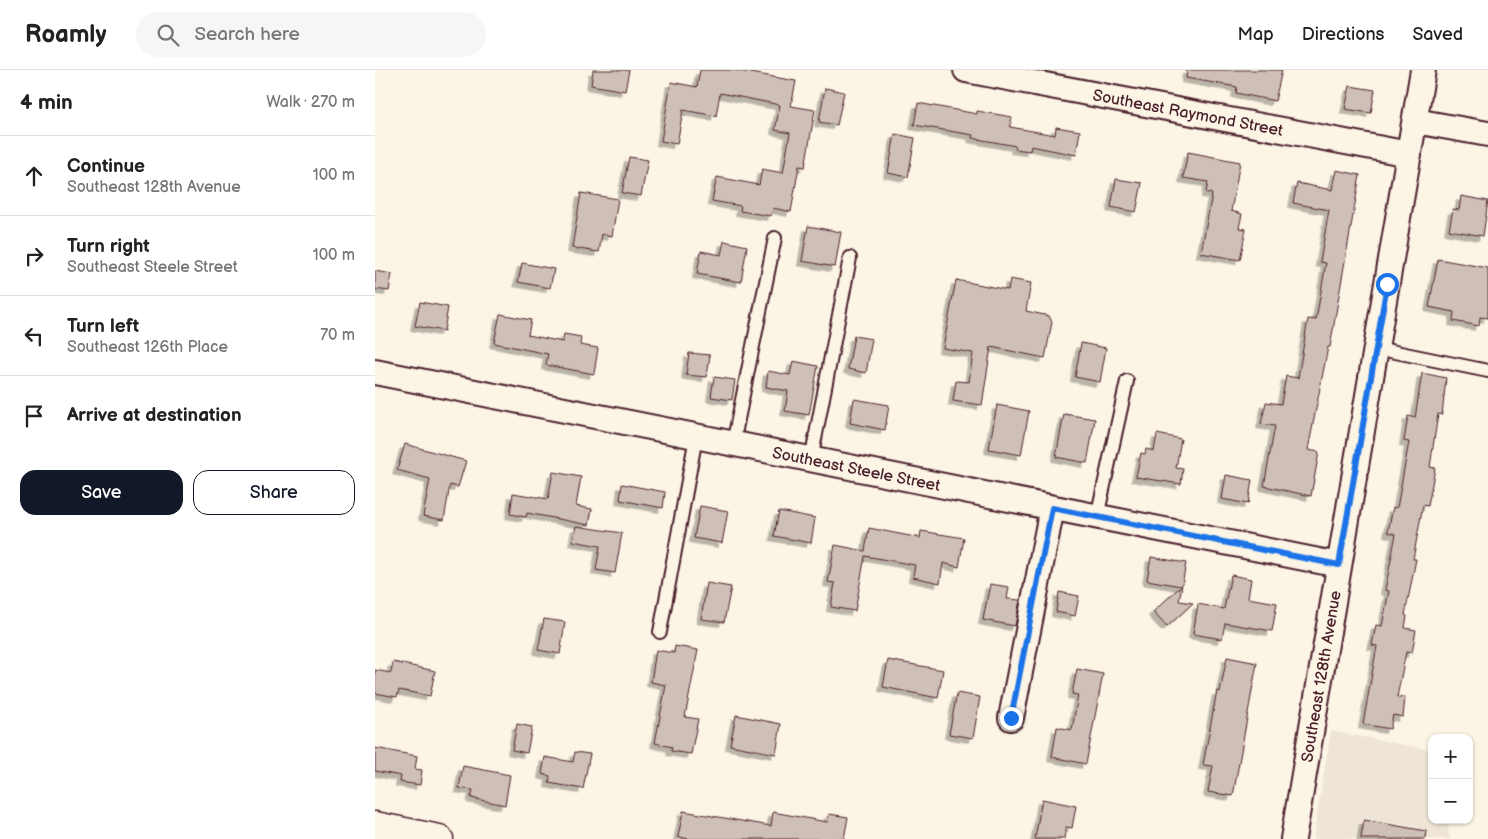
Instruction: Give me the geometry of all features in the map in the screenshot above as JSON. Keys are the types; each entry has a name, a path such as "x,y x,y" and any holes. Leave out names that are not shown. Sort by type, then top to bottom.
{"street":[{"name":"Southeast Raymond Street","path":"966,70 1409,154"},
{"name":"Southeast 128th Avenue","path":"1293,839 1423,70"},
{"path":"1415,121 1488,134"},
{"name":"Southeast Steele Street","path":"375,372 1339,565"},
{"path":"1011,718 1052,508"},
{"path":"375,826 439,839"}],"lane":[{"path":"733,444 775,238"},
{"path":"811,460 850,258"},
{"path":"1376,348 1488,371"},
{"path":"1097,517 1127,381"},
{"path":"660,632 696,436"}],"shaded area":[{"path":"1331,731 1428,749 1428,824 1448,824 1450,839 1313,839"}],"building":[{"path":"593,70 629,70 625,91 591,85"},
{"path":"700,70 734,70 796,81 791,106 815,110 805,167 799,166 791,212 773,208 771,216 740,211 741,206 712,201 717,177 759,185 762,169 783,173 790,133 775,130 780,105 720,93 716,116 683,110 677,144 661,141 671,82 697,87"},
{"path":"1187,70 1282,70 1275,101 1236,93 1237,87 1186,78"},
{"path":"1350,86 1375,90 1371,113 1345,109"},
{"path":"825,88 844,92 837,125 819,122"},
{"path":"918,103 977,114 977,111 1012,117 1010,127 1055,135 1056,127 1080,131 1076,155 1031,146 1030,151 1015,149 1016,146 972,138 973,135 914,125"},
{"path":"895,134 915,138 908,177 888,173"},
{"path":"1188,152 1240,162 1231,211 1242,214 1239,228 1246,229 1240,260 1201,253 1212,194 1206,193 1208,182 1183,178"},
{"path":"629,157 648,160 641,196 622,193"},
{"path":"1336,170 1360,175 1330,347 1328,347 1308,450 1319,452 1311,496 1264,486 1275,426 1261,424 1266,402 1281,404 1286,376 1298,378 1308,319 1316,320 1326,263 1320,262 1329,210 1293,203 1297,183 1332,190"},
{"path":"1116,179 1142,183 1136,212 1111,207"},
{"path":"581,193 618,199 612,236 602,234 599,252 572,248"},
{"path":"1461,196 1488,201 1483,236 1449,230 1453,209 1459,210"},
{"path":"808,226 841,232 835,267 802,261"},
{"path":"724,241 747,246 741,282 697,274 701,251 721,255"},
{"path":"1438,259 1488,268 1488,318 1480,317 1479,326 1453,321 1454,312 1429,307"},
{"path":"522,263 554,269 550,288 518,282"},
{"path":"375,271 392,274 389,291 375,289"},
{"path":"1010,279 1031,283 1026,311 1049,316 1052,322 1045,358 991,347 982,405 953,401 956,381 969,382 973,353 943,348 956,280 1008,290"},
{"path":"420,302 448,307 444,331 415,326"},
{"path":"500,314 531,320 528,335 563,342 564,334 581,337 580,345 598,348 594,374 546,365 548,354 494,343"},
{"path":"854,336 872,339 866,373 848,369"},
{"path":"1081,343 1106,348 1100,382 1075,377"},
{"path":"689,353 710,355 707,377 686,375"},
{"path":"793,361 818,366 809,415 785,411 788,391 766,387 768,371 790,375"},
{"path":"1422,373 1446,378 1442,415 1438,414 1430,467 1435,468 1428,506 1423,505 1413,559 1416,559 1405,615 1407,616 1405,628 1416,630 1412,653 1406,652 1397,697 1405,698 1403,717 1393,715 1390,729 1363,724 1377,646 1372,645 1376,625 1382,626 1389,591 1385,590 1396,534 1388,532 1393,507 1397,508 1409,442 1404,441 1408,416 1415,418"},
{"path":"714,377 735,380 732,400 711,397"},
{"path":"854,399 889,405 885,430 850,423"},
{"path":"997,405 1029,411 1021,455 989,449"},
{"path":"1064,414 1095,419 1087,463 1056,457"},
{"path":"1157,434 1181,439 1176,468 1183,469 1181,484 1136,477 1141,453 1145,454 1146,449 1154,451"},
{"path":"405,444 466,461 458,487 450,485 444,520 423,516 430,479 397,470"},
{"path":"553,472 581,477 576,506 592,509 589,525 527,513 526,517 510,514 513,493 548,499"},
{"path":"1226,475 1252,480 1248,504 1222,499"},
{"path":"622,484 665,492 663,508 620,500"},
{"path":"700,506 728,511 722,543 694,538"},
{"path":"779,511 815,518 811,543 774,536"},
{"path":"576,526 622,533 615,573 596,570 600,546 573,541"},
{"path":"869,528 920,538 921,531 964,538 959,567 943,563 940,583 913,577 915,565 865,556 855,611 831,607 835,583 828,582 835,545 865,551"},
{"path":"1151,557 1186,563 1179,601 1193,603 1167,627 1153,612 1181,586 1147,580"},
{"path":"1231,575 1251,579 1248,598 1277,603 1272,631 1225,623 1222,639 1193,634 1198,604 1224,609"},
{"path":"707,583 731,587 724,622 701,619"},
{"path":"990,584 1009,587 1007,599 1020,600 1015,626 983,620"},
{"path":"1059,592 1079,596 1075,616 1056,612"},
{"path":"544,619 565,622 560,654 538,650"},
{"path":"675,646 698,650 685,717 698,719 691,754 671,751 672,747 655,743 666,685 651,682 656,650 674,653"},
{"path":"1227,657 1257,663 1233,796 1208,792 1213,766 1203,765 1217,691 1220,692"},
{"path":"888,660 943,670 938,698 883,687"},
{"path":"393,662 435,671 430,696 399,690 397,697 375,693 375,670 391,673"},
{"path":"1077,669 1103,674 1086,764 1052,757 1057,727 1072,730 1078,695 1072,694"},
{"path":"957,693 980,697 973,738 949,734"},
{"path":"736,715 781,724 776,754 730,745"},
{"path":"517,724 532,727 527,753 512,750"},
{"path":"375,748 417,756 415,769 422,770 420,785 400,782 401,776 375,771"},
{"path":"575,752 590,754 583,789 549,783 550,776 542,774 545,757 573,762"},
{"path":"463,766 510,775 505,805 471,798 473,790 459,788"},
{"path":"1042,799 1076,806 1072,828 1066,827 1064,839 1035,839"},
{"path":"683,811 771,826 773,812 827,822 829,814 848,817 844,839 690,839 678,837"},
{"path":"1364,820 1426,831 1425,839 1361,839"}],"route":[{"path":"1011,718 1052,508 1339,565 1387,284"}]}
